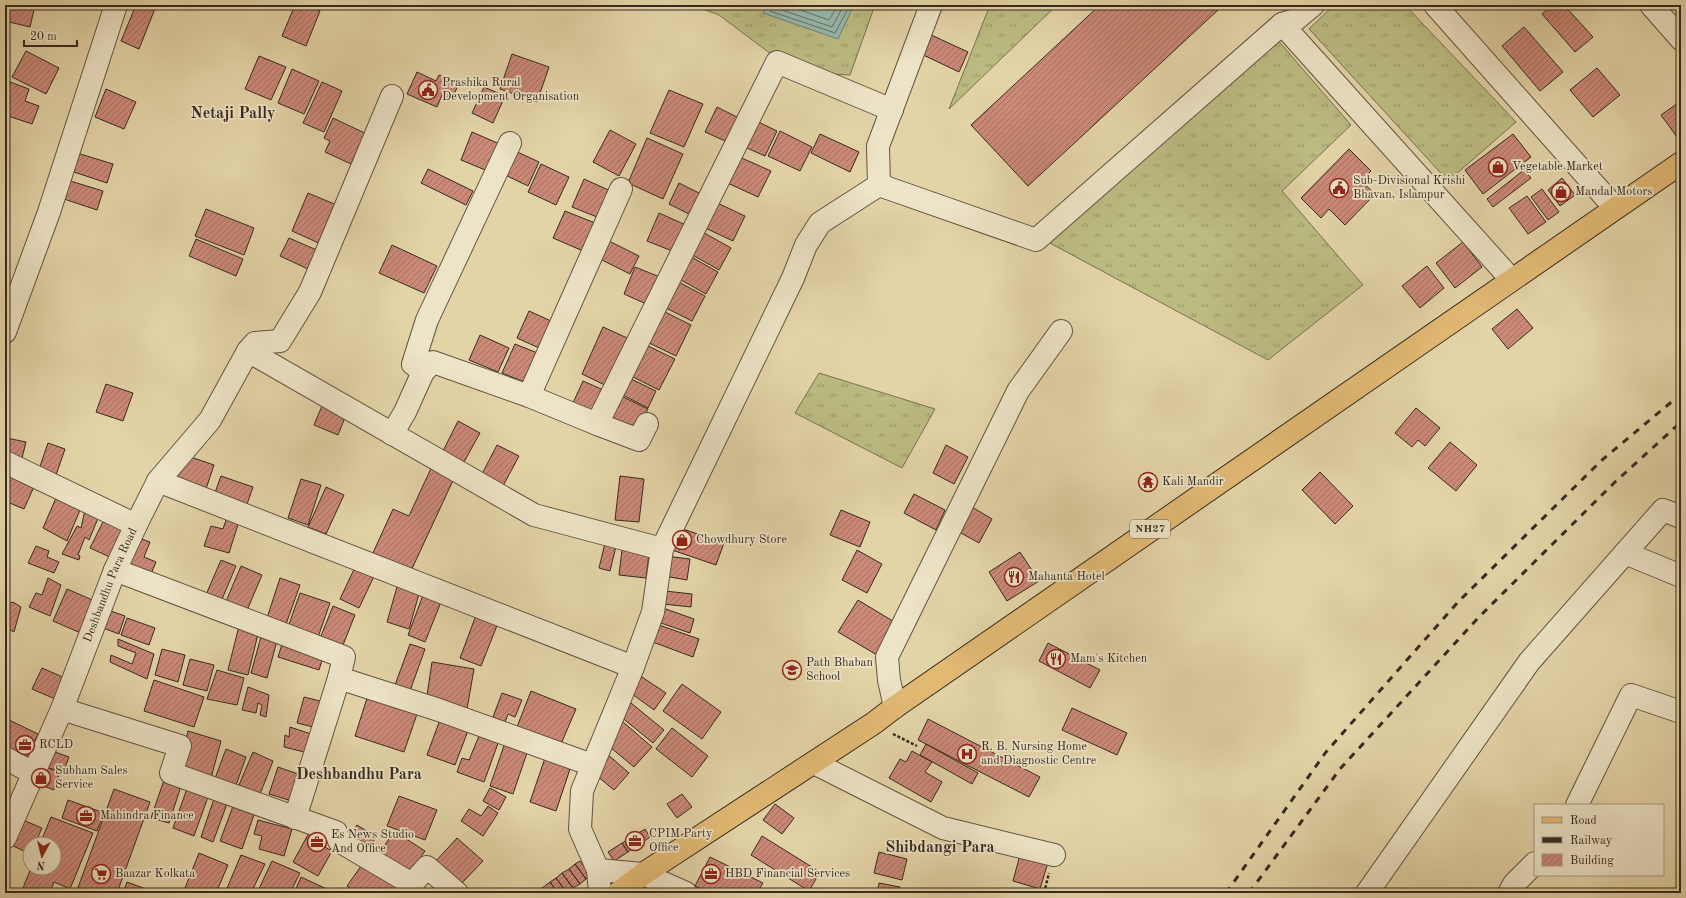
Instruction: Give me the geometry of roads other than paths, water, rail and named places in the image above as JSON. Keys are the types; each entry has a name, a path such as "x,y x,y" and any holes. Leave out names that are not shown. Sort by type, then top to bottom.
{"main road":[{"name":"NH27","path":"618,893 642,874 874,723 894,707 1681,163"}],"street":[{"path":"5,332 49,212 116,5"},
{"path":"879,185 878,146 931,5"},
{"path":"879,185 1036,240 1282,24 1296,20 1313,5"},
{"path":"1435,5 1615,208"},
{"path":"1651,5 1681,39"},
{"path":"1282,24 1512,279"},
{"path":"597,424 777,62 892,110"},
{"path":"392,96 310,292 280,341 255,343 248,351 534,515 662,549"},
{"path":"423,372 413,364 427,320 510,143"},
{"path":"600,893 598,870 580,829 582,791 633,667 653,612 662,549 789,285 806,245 820,223 879,185"},
{"path":"529,396 621,190"},
{"path":"894,707 888,680 887,657 1018,391 1061,331"},
{"name":"Deshbandhu Para Road","path":"5,838 62,709 115,570 136,525 158,481 210,420 248,351"},
{"path":"392,434 405,412 423,372 433,362 529,396 639,440 647,424"},
{"path":"5,462 136,525"},
{"path":"158,481 633,667"},
{"path":"1375,890 1529,662 1663,510 1681,516"},
{"path":"1625,553 1681,576"},
{"path":"115,570 344,657 339,678 294,818"},
{"path":"339,678 439,710 592,765"},
{"path":"1577,804 1631,695 1681,712"},
{"path":"62,709 180,746 171,773 336,832 338,841 412,884 427,867 457,893"},
{"path":"5,758 33,773"},
{"path":"814,763 944,828 1054,855"},
{"path":"1509,893 1514,884 1534,864"},
{"path":"598,870 642,874 686,893"}],"water":[{"path":"766,5 854,5 838,39 763,13"}],"railway":[{"path":"1226,893 1326,752 1459,601 1602,460 1681,394"},
{"path":"1249,893 1340,769 1478,618 1614,483 1681,422"}],"place":[{"name":"Prashika Rural Development Organisation","path":"428,90"},
{"name":"Vegetable Market","path":"1498,167"},
{"name":"Sub-Divisional Krishi Bhavan, Islampur","path":"1339,188"},
{"name":"Mandal Motors","path":"1561,192"},
{"name":"Kali Mandir","path":"1148,482"},
{"name":"Chowdhury Store","path":"682,540"},
{"name":"Mahanta Hotel","path":"1014,577"},
{"name":"Mam's Kitchen","path":"1056,659"},
{"name":"Path Bhaban School","path":"792,670"},
{"name":"RCLD","path":"25,745"},
{"name":"R. B. Nursing Home and Diagnostic Centre","path":"967,754"},
{"name":"Subham Sales Service","path":"41,778"},
{"name":"Mahindra Finance","path":"86,816"},
{"name":"CPIM Party Office","path":"635,841"},
{"name":"Es News Studio And Office","path":"317,842"},
{"name":"Baazar Kolkata","path":"101,874"},
{"name":"HBD Financial Services","path":"711,874"}],"district":[{"name":"Netaji Pally","path":"233,114"},
{"name":"Deshbandhu Para","path":"359,775"},
{"name":"Shibdangi Para","path":"940,848"}]}
